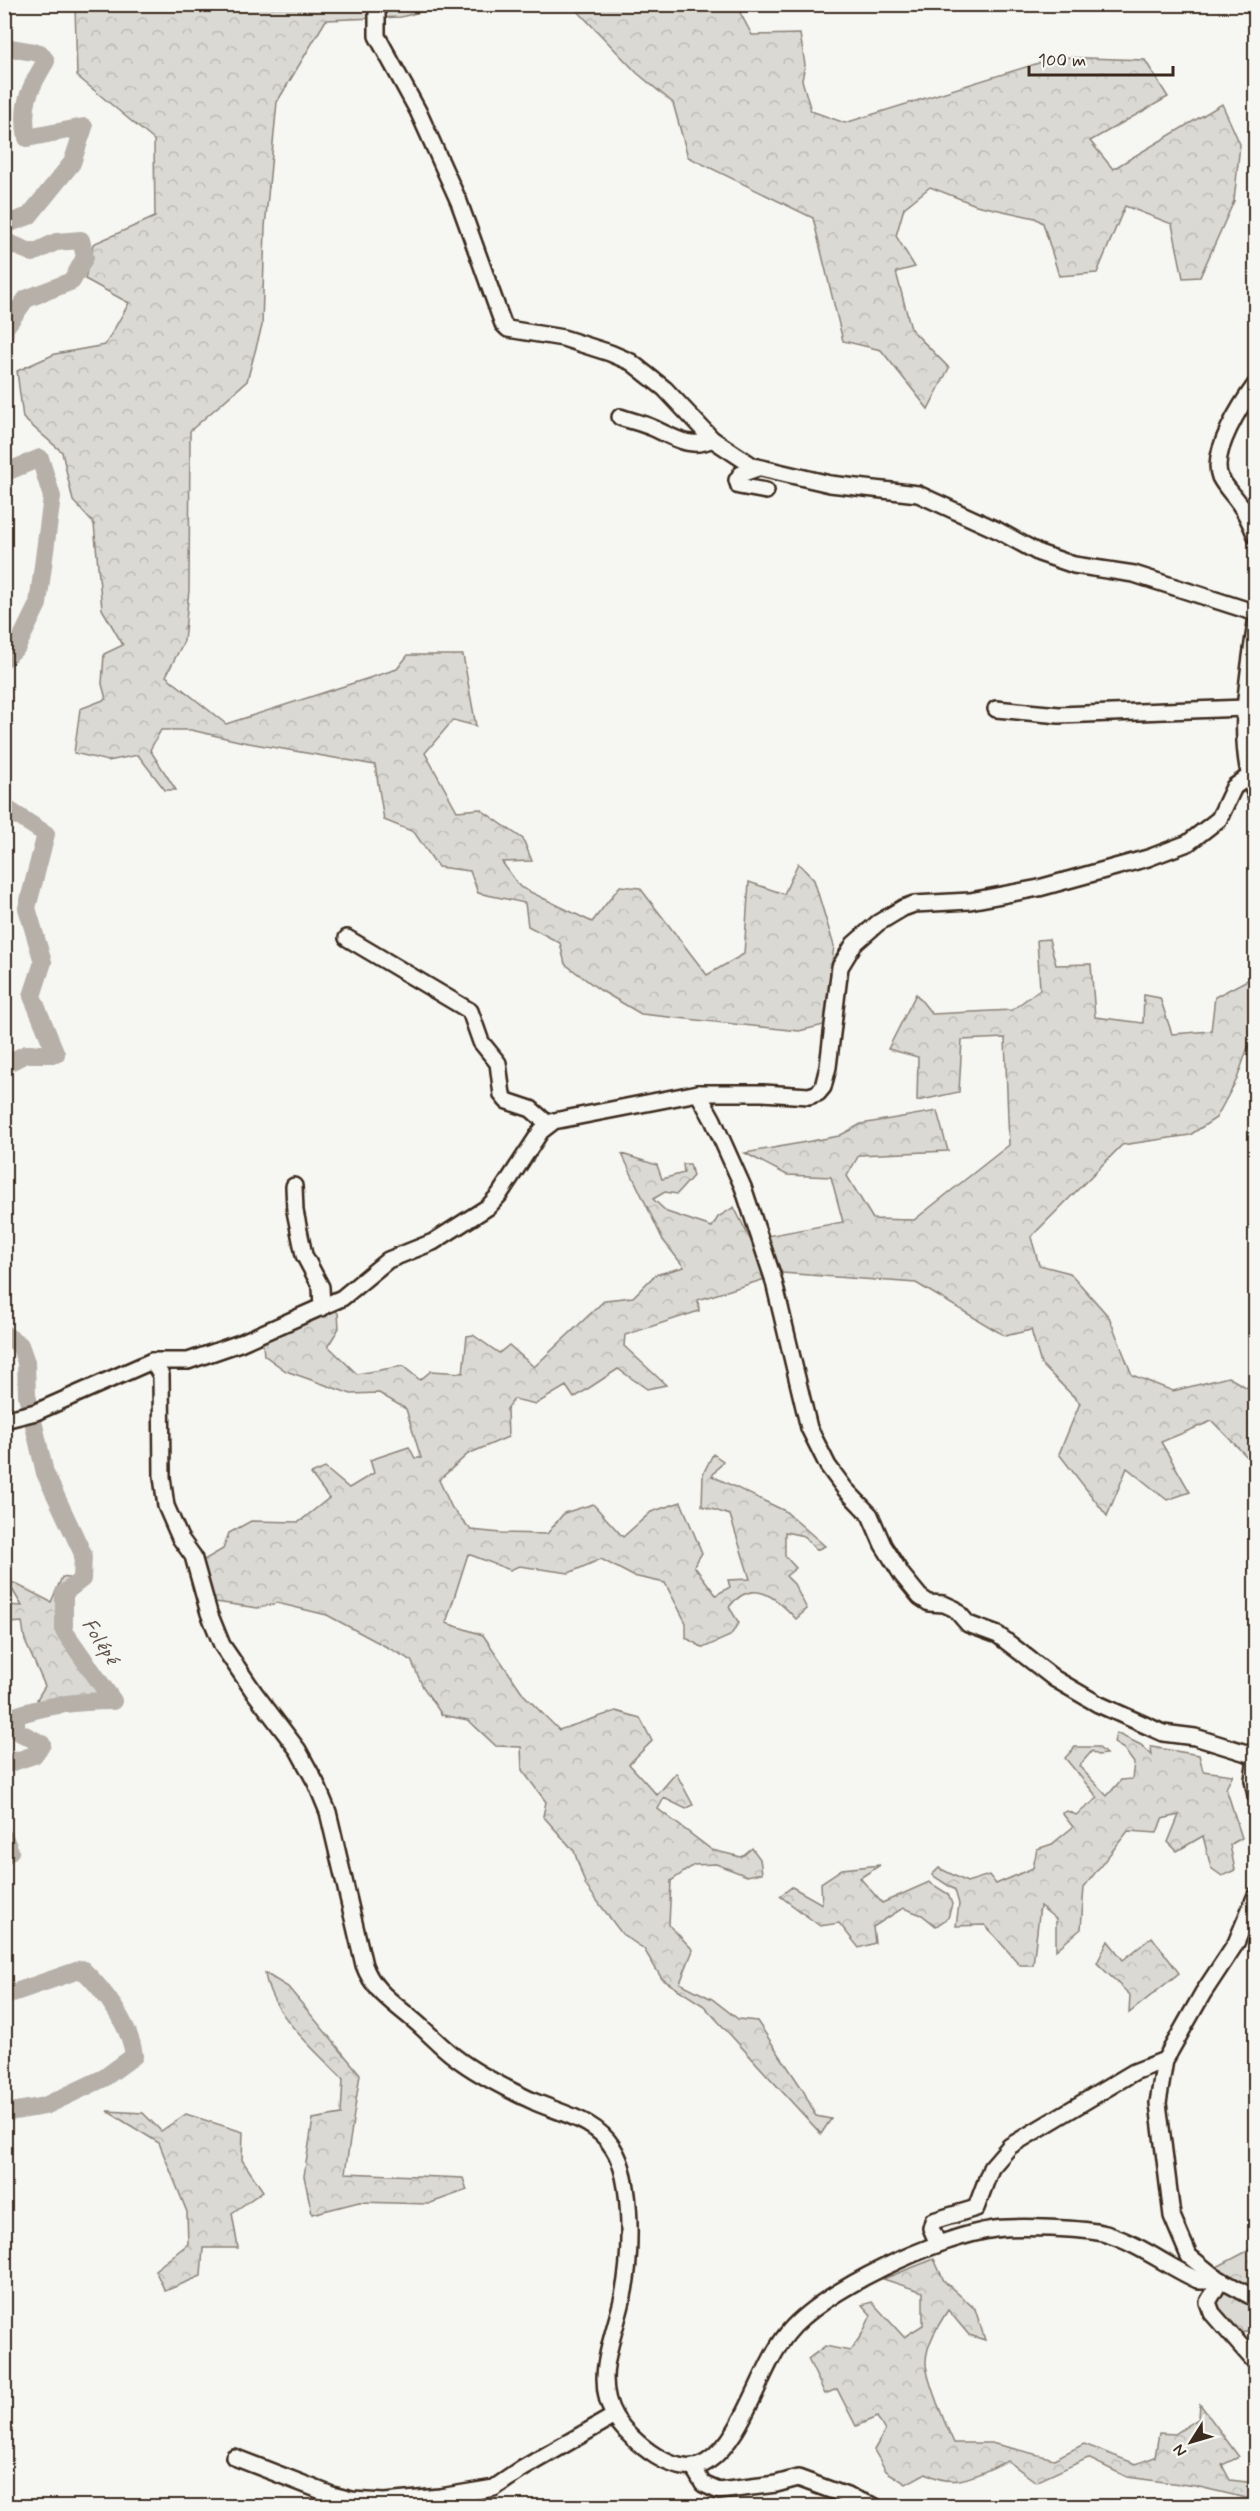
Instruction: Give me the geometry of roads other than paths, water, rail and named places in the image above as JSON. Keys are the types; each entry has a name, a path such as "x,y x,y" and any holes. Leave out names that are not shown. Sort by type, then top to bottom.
{"street":[{"path":"378,4 377,36 418,111 459,202 503,324 513,331 563,338 610,352 631,362 666,389 712,439 739,459 758,468 830,484 918,494 966,515 1039,553 1074,565 1134,574 1256,613"},
{"path":"1256,384 1231,424 1220,452 1218,471 1250,520 1256,536"},
{"path":"620,417 650,427 685,443 704,443 712,439"},
{"path":"758,468 741,474 737,480 739,486 766,491"},
{"path":"790,475 794,492"},
{"path":"1256,623 1245,708 1248,777 1256,796"},
{"path":"996,709 1059,715 1245,708"},
{"path":"4,1420 30,1414 152,1360 188,1361 240,1344 342,1298 397,1255 433,1242 488,1207 505,1186 540,1131 548,1124 570,1116 698,1093 809,1096 818,1093 823,1087 828,1067 840,967 854,944 878,923 914,904 970,901 1039,888 1149,858 1188,843 1219,819 1234,787 1248,777"},
{"path":"347,938 470,1011 481,1042 498,1063 502,1095 507,1101 531,1109 548,1124"},
{"path":"698,1093 743,1187 773,1278 813,1438 828,1466 845,1489 870,1515 883,1545 902,1575 920,1597 929,1603 944,1604 955,1609 968,1624 998,1635 1055,1679 1098,1704 1163,1733 1195,1737 1256,1756 1253,1780 1256,1796"},
{"path":"294,1186 295,1211 304,1255 321,1287 322,1308"},
{"path":"152,1360 161,1376 162,1477 166,1506 180,1538 193,1556 209,1613 222,1645 298,1750 316,1783 328,1812 352,1920 372,1985 461,2062 519,2094 590,2125 615,2149 626,2189 628,2240 626,2281 606,2362 604,2389 614,2415 624,2430 643,2448 676,2465 693,2467 708,2462 734,2431 788,2332 825,2300 854,2282 938,2244 994,2229 1027,2228 1103,2233 1132,2243 1200,2281 1218,2279"},
{"path":"1256,1895 1236,1942 1203,1993 1165,2060 1158,2103 1172,2216 1189,2256 1218,2279 1256,2299"},
{"path":"938,2244 931,2228 933,2221 976,2208 990,2168 1010,2146 1134,2072 1165,2060"},
{"path":"1218,2279 1208,2302 1212,2313 1256,2363"},
{"path":"234,2457 332,2495 352,2500 384,2502 440,2497 494,2488 614,2415"},
{"path":"693,2467 703,2484 719,2491 776,2484 798,2478 874,2506"}],"waterway":[{"name":"Folépé","path":"4,47 40,53 46,61 28,98 25,116 27,138 84,127 72,163 29,216 4,225"},
{"name":"Folépé","path":"4,241 33,253 56,242 81,240 85,257 72,281 26,299 5,328 4,338"},
{"name":"Folépé","path":"4,473 40,458 52,497 38,604 17,647 4,659"},
{"name":"Folépé","path":"4,807 46,834 27,908 43,962 32,996 56,1054 26,1054 4,1065"},
{"name":"Folépé","path":"4,1334 20,1345 26,1362 27,1395 45,1473 83,1554 82,1579 64,1593 64,1631 113,1701 63,1704 15,1716 17,1731 42,1744 34,1755 4,1765"},
{"name":"Folépé","path":"4,1837 10,1851 4,1856"},
{"name":"Folépé","path":"4,1996 82,1969 115,2009 128,2033 134,2056 104,2078 45,2106 4,2113"}]}
